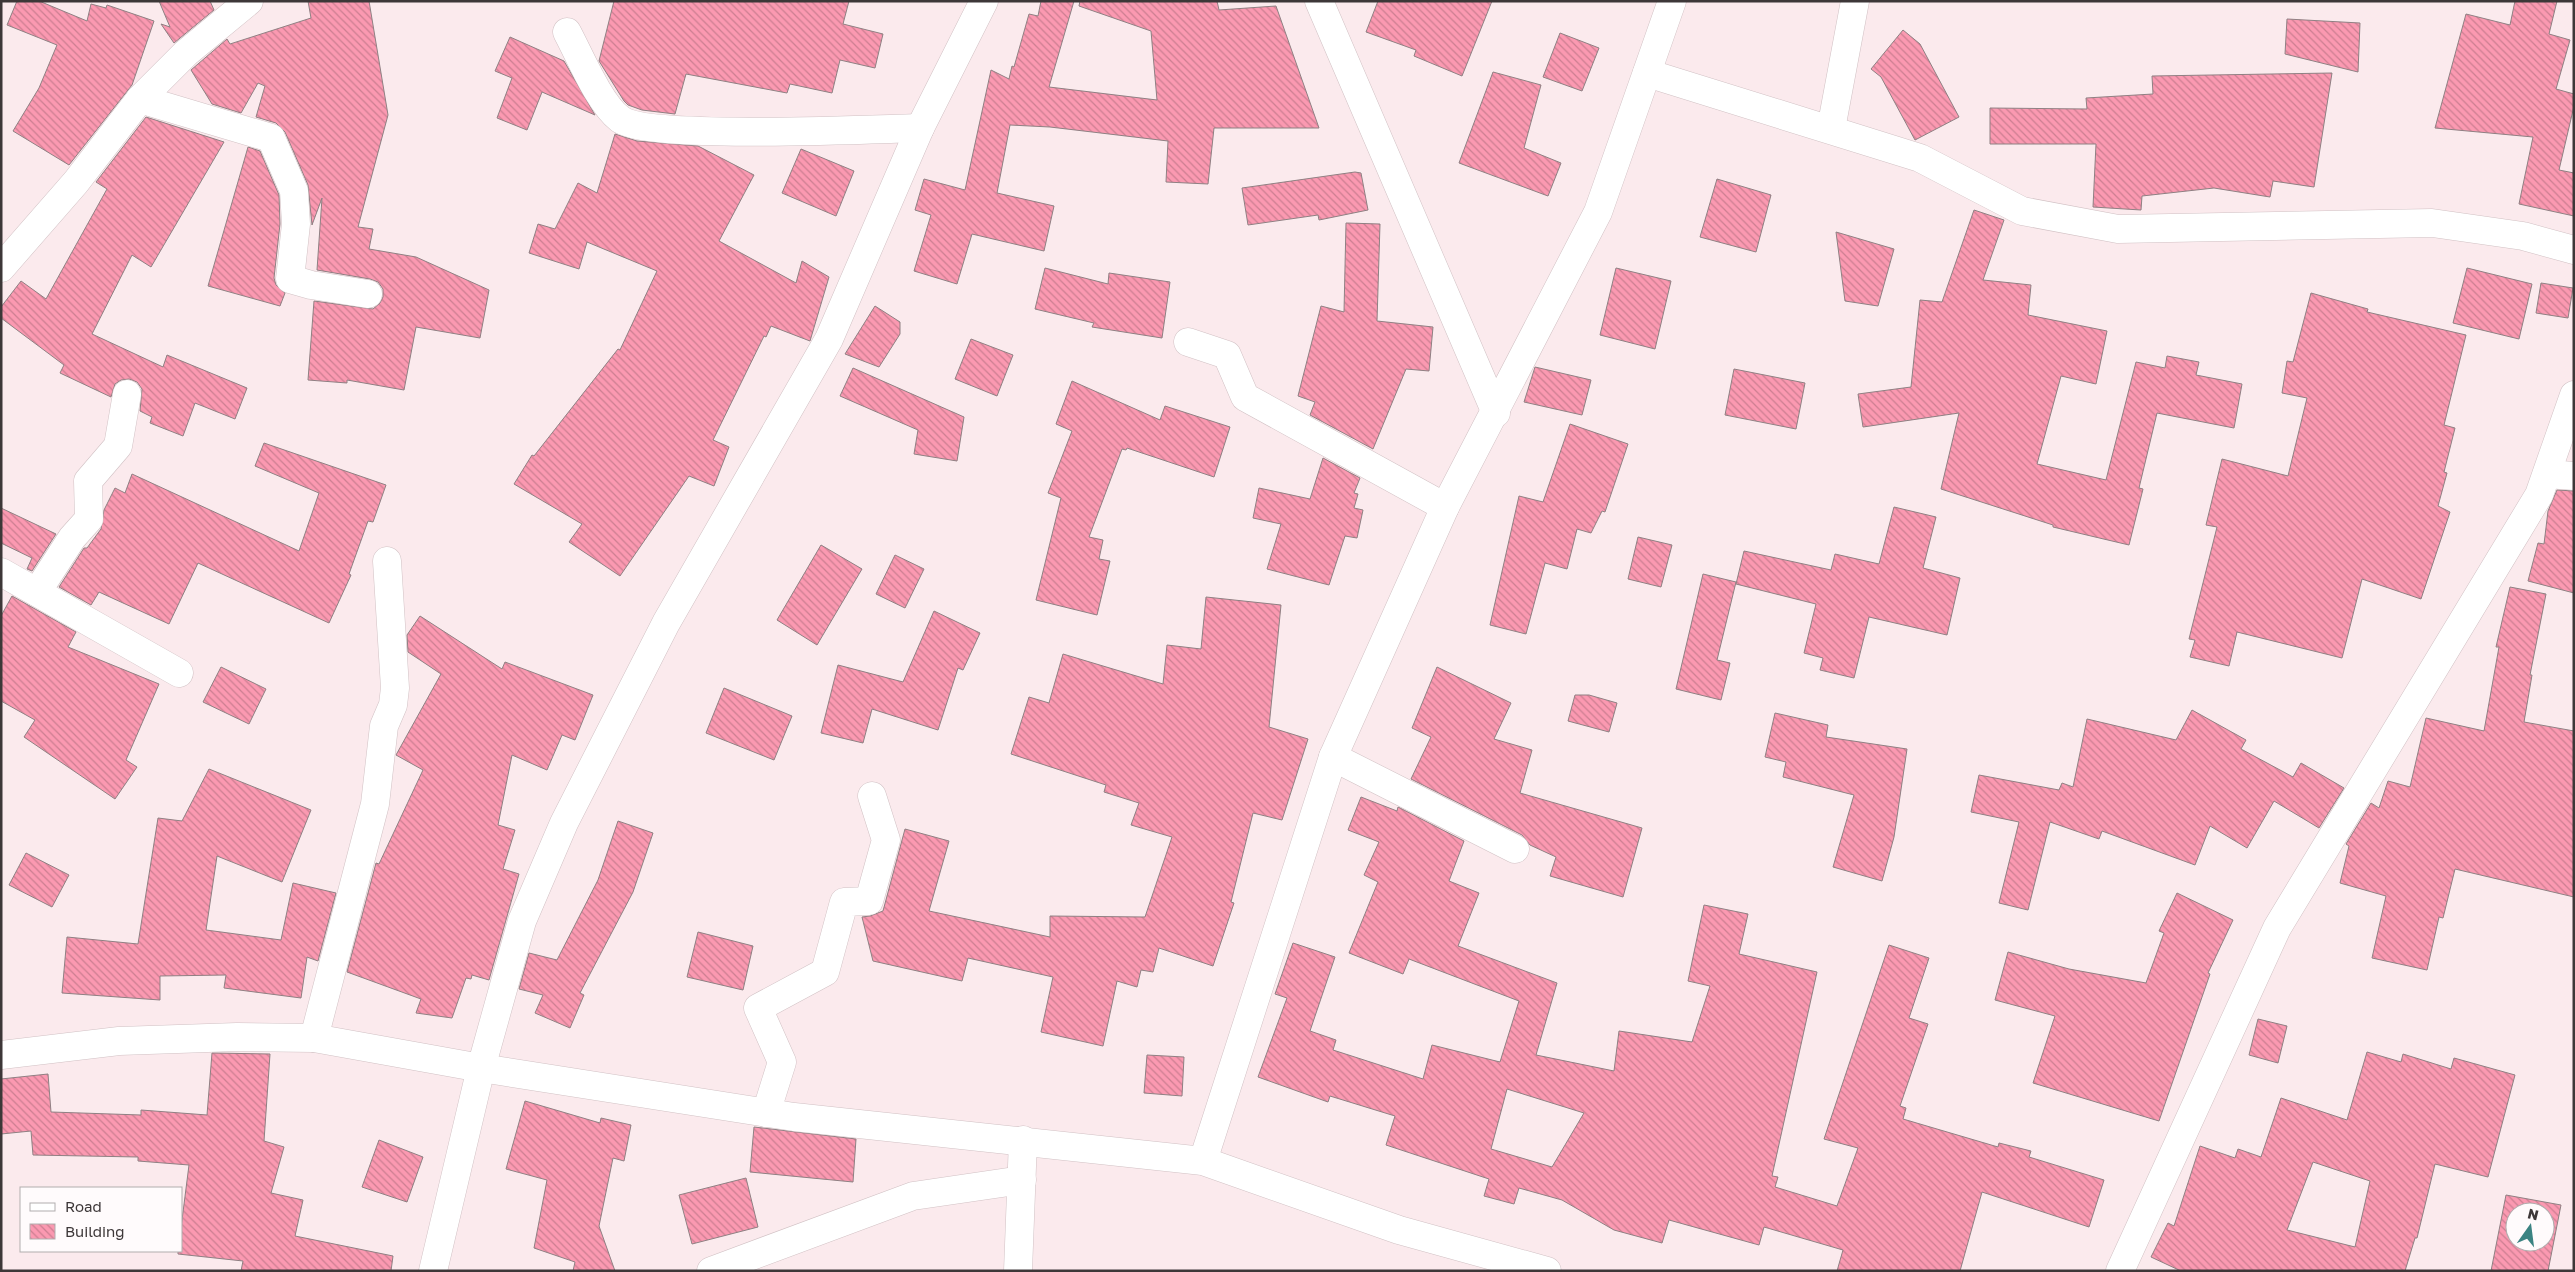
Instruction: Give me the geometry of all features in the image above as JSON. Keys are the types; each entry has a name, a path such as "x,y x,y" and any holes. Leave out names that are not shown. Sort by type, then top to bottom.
{"street":[{"path":"1,268 76,182 140,98 186,53 249,1"},
{"path":"433,1271 481,1068 522,921 564,823 666,623 829,339 920,128 984,1"},
{"path":"1319,1 1496,413"},
{"path":"1203,1161 1332,757 1445,507 1496,413 1598,212 1672,1"},
{"path":"1831,129 1855,1"},
{"path":"567,32 598,92 620,120 647,128 740,131 920,128"},
{"path":"1647,73 1920,158 2022,211 2118,229 2432,224 2522,236 2574,250"},
{"path":"140,98 271,138 294,191 296,224 290,279 311,285 368,294"},
{"path":"1188,342 1227,355 1245,397 1445,507"},
{"path":"37,592 72,538 89,519 88,481 118,446 127,394"},
{"path":"2120,1271 2277,928 2539,495 2574,395"},
{"path":"2547,474 2574,476"},
{"path":"314,1038 375,804 384,726 393,705 395,688 387,561"},
{"path":"1,572 180,673"},
{"path":"1332,757 1515,849"},
{"path":"766,1113 782,1062 758,1008 825,972 844,902 869,901 886,840 872,796"},
{"path":"1,1055 118,1041 237,1036 314,1038 481,1068 766,1113 1203,1161 1399,1230 1547,1271"},
{"path":"1018,1271 1022,1140"},
{"path":"711,1271 913,1196 1022,1180"}],"building":[{"path":"17,1 39,1 87,21 91,4 106,8 107,5 154,21 132,85 69,165 13,131 39,88 57,45 7,25"},
{"path":"159,1 210,1 214,10 174,43 161,24 170,27"},
{"path":"308,1 369,1 388,115 358,227 373,229 369,249 416,257 489,290 480,338 416,327 404,390 347,380 347,383 308,380 314,301 373,309 380,303 383,297 383,289 378,282 370,279 317,270 322,198 312,225 308,185 285,132 276,123 256,117 265,86 258,83 241,113 212,104 191,70 227,39 230,44 311,18"},
{"path":"614,1 849,1 843,24 883,34 875,68 840,60 832,93 790,84 787,93 686,74 675,114 642,110 628,105 624,101 599,61"},
{"path":"1041,1 1074,1 1049,87 1157,100 1151,31 1079,6 1080,1 1217,1 1219,10 1276,6 1319,128 1214,128 1208,184 1166,182 1168,141 1050,127 1010,125 997,193 1054,206 1044,251 972,234 957,284 914,271 931,215 915,210 924,179 965,190 991,70 1009,79 1029,14 1038,16"},
{"path":"1378,1 1492,1 1462,76 1414,56 1416,50 1366,32"},
{"path":"2515,1 2557,1 2549,34 2570,40 2556,89 2574,94 2574,106 2559,170 2574,173 2574,216 2519,204 2533,137 2435,128 2466,14 2510,25"},
{"path":"2287,19 2360,23 2358,72 2285,54"},
{"path":"1903,30 1920,44 1959,117 1915,140 1881,77 1871,69"},
{"path":"1560,33 1599,48 1582,91 1543,77"},
{"path":"510,37 564,61 595,115 542,92 527,130 497,118 512,78 495,71"},
{"path":"1493,72 1541,85 1524,148 1561,163 1548,196 1459,163"},
{"path":"2332,73 2314,187 2273,181 2270,197 2214,188 2142,196 2141,210 2093,207 2096,144 1990,144 1990,108 2087,109 2086,98 2153,94 2152,76"},
{"path":"146,117 224,142 151,267 132,255 92,334 163,367 167,355 247,388 235,419 195,403 183,436 150,423 152,417 140,411 142,389 137,382 129,379 121,380 115,384 111,397 60,373 64,365 1,318 1,307 21,281 46,299 107,189 96,182"},
{"path":"615,134 637,141 698,146 754,175 719,241 796,283 802,261 829,277 810,341 771,326 766,337 764,336 713,440 729,447 714,486 689,476 620,576 569,542 582,524 514,484 532,455 534,456 618,349 620,350 657,271 587,242 579,269 529,253 538,224 555,229 578,183 597,193"},
{"path":"248,147 260,151 279,195 280,224 274,278 276,285 285,293 280,306 208,286"},
{"path":"801,149 854,171 836,216 782,193"},
{"path":"1355,172 1361,173 1368,210 1319,220 1318,215 1248,225 1242,188"},
{"path":"1717,179 1771,195 1756,252 1700,237"},
{"path":"1974,210 2004,220 1983,280 2031,285 2028,315 2107,331 2096,384 2061,376 2037,464 2106,480 2136,362 2165,368 2167,356 2199,362 2196,375 2242,384 2234,428 2157,413 2139,488 2143,489 2129,545 2053,527 2053,525 1941,489 1959,413 1863,427 1858,394 1911,387 1920,300 1942,302"},
{"path":"1346,223 1380,224 1377,321 1433,327 1429,371 1406,369 1373,449 1310,415 1315,402 1298,396 1321,306 1344,312"},
{"path":"1836,232 1894,249 1878,306 1845,301"},
{"path":"1045,268 1108,284 1109,273 1170,282 1162,338 1092,327 1094,323 1035,309"},
{"path":"1616,268 1671,281 1655,349 1600,335"},
{"path":"2467,268 2532,284 2519,339 2453,323"},
{"path":"2541,283 2573,288 2568,318 2536,313"},
{"path":"2311,293 2368,309 2367,312 2466,335 2444,425 2455,428 2444,472 2447,473 2438,506 2450,512 2421,599 2362,579 2342,658 2237,632 2229,666 2190,657 2195,640 2189,639 2217,527 2206,525 2222,459 2288,476 2307,398 2282,393 2287,361 2293,362"},
{"path":"875,306 900,322 900,334 879,367 845,354"},
{"path":"971,339 1013,355 997,396 955,379"},
{"path":"1535,367 1591,380 1582,415 1524,402"},
{"path":"853,368 964,417 957,461 914,454 918,430 840,396"},
{"path":"1734,369 1805,383 1796,429 1725,415"},
{"path":"1072,381 1160,420 1165,406 1230,427 1214,477 1127,448 1126,450 1122,449 1089,537 1103,540 1099,559 1110,561 1097,615 1036,600 1061,498 1048,493 1072,431 1056,424"},
{"path":"1570,424 1628,444 1605,512 1602,511 1591,533 1577,529 1567,569 1545,563 1526,634 1490,625 1519,496 1543,502"},
{"path":"264,443 386,485 373,522 368,521 349,574 351,575 329,623 198,563 169,624 99,592 91,605 59,587 84,548 87,548 101,529 104,510 115,488 125,493 132,474 299,551 319,493 255,466"},
{"path":"1323,458 1360,478 1354,493 1358,494 1354,508 1363,510 1357,538 1345,536 1329,585 1267,569 1281,524 1253,518 1259,488 1310,499"},
{"path":"2557,490 2574,491 2574,593 2528,581 2538,543 2544,544 2548,511"},
{"path":"1894,507 1936,517 1923,568 1960,578 1947,635 1869,617 1854,678 1820,670 1823,658 1804,653 1816,604 1736,584 1744,551 1831,570 1835,554 1879,564"},
{"path":"1,508 56,534 32,571 27,569 32,558 1,543"},
{"path":"1638,537 1672,545 1661,587 1628,579"},
{"path":"821,545 862,569 817,645 777,620"},
{"path":"895,555 924,569 905,608 876,594"},
{"path":"1703,574 1736,582 1717,660 1730,663 1721,700 1676,689"},
{"path":"2510,587 2546,594 2530,675 2532,675 2524,722 2574,731 2574,897 2455,869 2443,918 2439,917 2427,970 2372,958 2386,896 2340,883 2349,846 2346,844 2371,803 2379,808 2388,781 2410,787 2426,718 2484,731 2499,647 2496,647"},
{"path":"12,596 76,632 68,647 159,684 126,760 137,767 115,799 24,737 35,720 1,701 1,616"},
{"path":"1206,597 1281,605 1269,727 1308,739 1282,820 1253,813 1231,902 1234,903 1213,966 1159,948 1153,972 1141,970 1137,987 1117,981 1103,1046 1041,1032 1053,977 968,958 962,981 873,961 862,917 883,911 905,829 949,841 929,911 1050,937 1050,916 1145,917 1172,837 1131,825 1139,803 1104,792 1106,785 1011,754 1029,697 1049,703 1063,654 1163,684 1167,645 1201,649"},
{"path":"934,611 980,633 963,670 958,668 938,730 872,709 863,743 821,733 838,665 903,682"},
{"path":"420,616 502,669 505,662 593,695 575,740 562,735 547,770 512,755 498,825 515,830 503,869 519,874 489,980 472,975 471,979 466,978 452,1018 416,1013 421,999 347,972 376,863 379,864 423,770 396,755 441,674 408,652 407,635"},
{"path":"221,667 266,689 249,724 203,702"},
{"path":"1437,667 1511,703 1494,739 1532,750 1520,793 1642,828 1623,897 1550,876 1556,857 1530,845 1522,835 1411,779 1431,737 1412,728"},
{"path":"724,688 792,716 774,760 706,733"},
{"path":"1575,695 1589,695 1617,703 1609,732 1568,721"},
{"path":"2192,710 2246,740 2241,749 2293,777 2301,763 2344,788 2319,828 2274,801 2247,848 2210,826 2195,865 2102,831 2099,839 2050,822 2028,910 1999,903 2019,822 1971,812 1979,775 2059,790 2062,783 2073,787 2087,719 2176,740"},
{"path":"1775,713 1828,725 1826,737 1907,749 1894,837 1882,881 1833,867 1854,795 1783,777 1786,762 1765,757"},
{"path":"209,769 311,810 282,882 217,856 206,930 281,940 293,883 336,893 318,961 307,957 301,998 224,988 226,975 160,976 160,1000 62,993 67,937 138,944 158,818 182,821"},
{"path":"1361,797 1397,811 1398,807 1464,841 1449,881 1479,893 1458,946 1557,983 1536,1055 1614,1071 1619,1031 1692,1042 1710,986 1688,981 1704,905 1748,914 1739,954 1817,972 1772,1176 1778,1177 1775,1187 1837,1206 1858,1148 1824,1139 1889,945 1929,958 1909,1018 1928,1024 1900,1106 1906,1108 1903,1119 1998,1147 1999,1143 2031,1151 2029,1157 2104,1180 2089,1227 1982,1192 1960,1271 1837,1271 1843,1250 1764,1227 1759,1245 1669,1220 1662,1243 1614,1230 1562,1200 1519,1188 1514,1204 1484,1196 1489,1179 1386,1145 1395,1116 1330,1096 1328,1102 1258,1077 1287,998 1275,994 1293,943 1335,957 1310,1031 1336,1040 1333,1050 1423,1079 1432,1045 1500,1062 1519,1001 1409,959 1403,974 1349,953 1378,882 1364,875 1379,842 1348,830","holes":["1507,1089 1584,1113 1552,1167 1491,1149"]},
{"path":"618,821 653,833 633,892 580,993 584,995 570,1028 535,1013 543,995 519,989 529,953 557,960 598,880"},
{"path":"26,853 69,875 52,907 9,885"},
{"path":"2177,893 2233,920 2208,973 2210,974 2159,1121 2033,1083 2055,1016 1995,1000 2008,952 2069,969 2146,983 2164,933 2159,931"},
{"path":"698,932 753,946 743,990 687,977"},
{"path":"2258,1019 2287,1026 2278,1063 2249,1055"},
{"path":"2367,1052 2401,1062 2403,1054 2451,1069 2454,1058 2515,1075 2488,1177 2435,1164 2417,1238 2415,1238 2405,1271 2181,1271 2151,1257 2168,1223 2174,1226 2200,1146 2235,1158 2238,1149 2261,1157 2281,1098 2347,1120","holes":["2313,1162 2370,1181 2355,1247 2287,1230"]},
{"path":"212,1053 270,1054 264,1141 284,1147 271,1193 303,1200 295,1236 393,1256 391,1271 241,1271 243,1261 178,1254 178,1252 182,1252 182,1220 189,1165 138,1161 138,1157 33,1155 31,1131 1,1134 1,1079 48,1074 51,1112 141,1115 141,1110 207,1115"},
{"path":"1147,1055 1184,1057 1182,1096 1144,1093"},
{"path":"525,1101 600,1123 601,1118 631,1125 624,1161 613,1158 599,1226 615,1271 573,1271 575,1262 534,1248 547,1180 506,1169"},
{"path":"754,1127 856,1139 853,1182 750,1172"},
{"path":"379,1140 423,1157 407,1202 362,1187"},
{"path":"746,1178 758,1227 692,1244 679,1195"},
{"path":"2506,1195 2544,1202 2505,1202 2505,1252 2552,1252 2548,1271 2491,1271"},
{"path":"2555,1204 2561,1205 2555,1235"}]}
